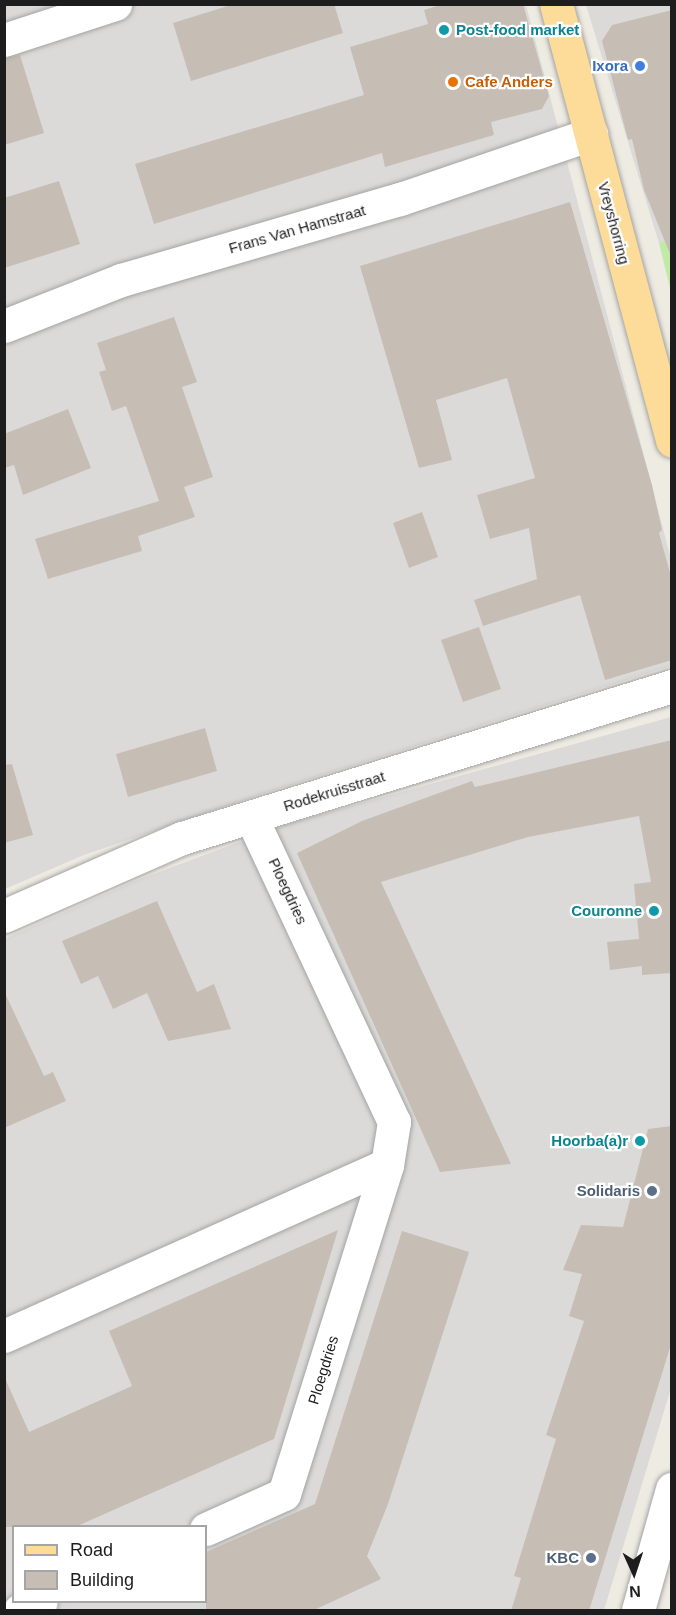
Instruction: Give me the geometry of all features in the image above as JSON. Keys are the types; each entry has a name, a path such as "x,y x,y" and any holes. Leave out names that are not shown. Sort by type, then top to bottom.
{"main road":[{"name":"Vreyshorring","path":"556,4 672,441"}],"street":[{"path":"4,40 115,4"},
{"name":"Frans Van Hamstraat","path":"4,326 121,280 400,199 591,134"},
{"name":"Rodekruisstraat","path":"4,916 182,838 672,687"},
{"name":"Ploegdries","path":"207,1529 284,1494 387,1165 394,1122 251,817"},
{"path":"4,1336 387,1165"},
{"path":"638,1611 672,1489"},
{"path":"20,1611 39,1603"}],"shaded area":[{"path":"5,5 526,5 671,559 671,666 265,793 84,855 5,889"},
{"path":"586,5 671,5 671,238 659,243"},
{"path":"671,717 671,1388 604,1610 5,1610 4,939 135,881 287,824"}],"green space":[{"path":"671,238 671,292 659,243"}],"building":[{"path":"234,4 334,4 343,33 191,81 173,23"},
{"path":"444,4 523,4 549,96 542,109 491,122 494,135 385,167 382,153 154,224 135,164 364,95 350,47 428,24 424,10"},
{"path":"672,10 672,254 670,254 644,190 632,139 628,140 602,41 612,25"},
{"path":"20,55 44,133 4,145 4,58"},
{"path":"59,181 80,244 4,268 4,198"},
{"path":"570,202 652,485 662,530 659,533 672,580 672,660 605,680 580,595 483,626 474,600 537,579 529,528 490,539 477,495 535,478 507,378 436,400 452,460 419,468 360,266"},
{"path":"174,317 197,382 182,387 213,477 184,487 195,517 138,536 142,551 48,579 35,539 159,501 126,406 112,411 99,372 106,370 97,343"},
{"path":"68,409 91,468 23,495 14,465 4,468 4,434"},
{"path":"422,512 438,557 409,568 393,523"},
{"path":"479,627 501,689 463,702 441,640"},
{"path":"205,728 217,771 128,797 116,754"},
{"path":"672,740 672,973 642,975 642,966 610,970 607,942 639,939 634,884 651,882 639,816 528,837 381,882 511,1164 440,1172 297,853 362,821 472,781 475,787"},
{"path":"12,764 33,835 4,843 4,765"},
{"path":"157,901 197,992 214,984 231,1029 168,1041 147,993 113,1009 98,976 81,984 62,941"},
{"path":"4,991 44,1076 53,1072 66,1101 4,1128"},
{"path":"672,1126 672,1341 589,1611 511,1611 521,1578 514,1576 556,1439 546,1435 584,1321 569,1316 582,1274 563,1270 581,1225 623,1227 648,1129"},
{"path":"338,1230 274,1439 80,1525 4,1527 4,1376 29,1432 132,1386 109,1331"},
{"path":"402,1231 469,1252 388,1504 367,1556 381,1579 312,1611 206,1611 207,1552 315,1504"}],"place":[{"name":"Post-food market","path":"444,30"},
{"name":"Ixora","path":"640,66"},
{"name":"Cafe Anders","path":"453,82"},
{"name":"Couronne","path":"654,911"},
{"name":"Hoorba(a)r","path":"640,1141"},
{"name":"Solidaris","path":"652,1191"},
{"name":"KBC","path":"591,1558"}]}
